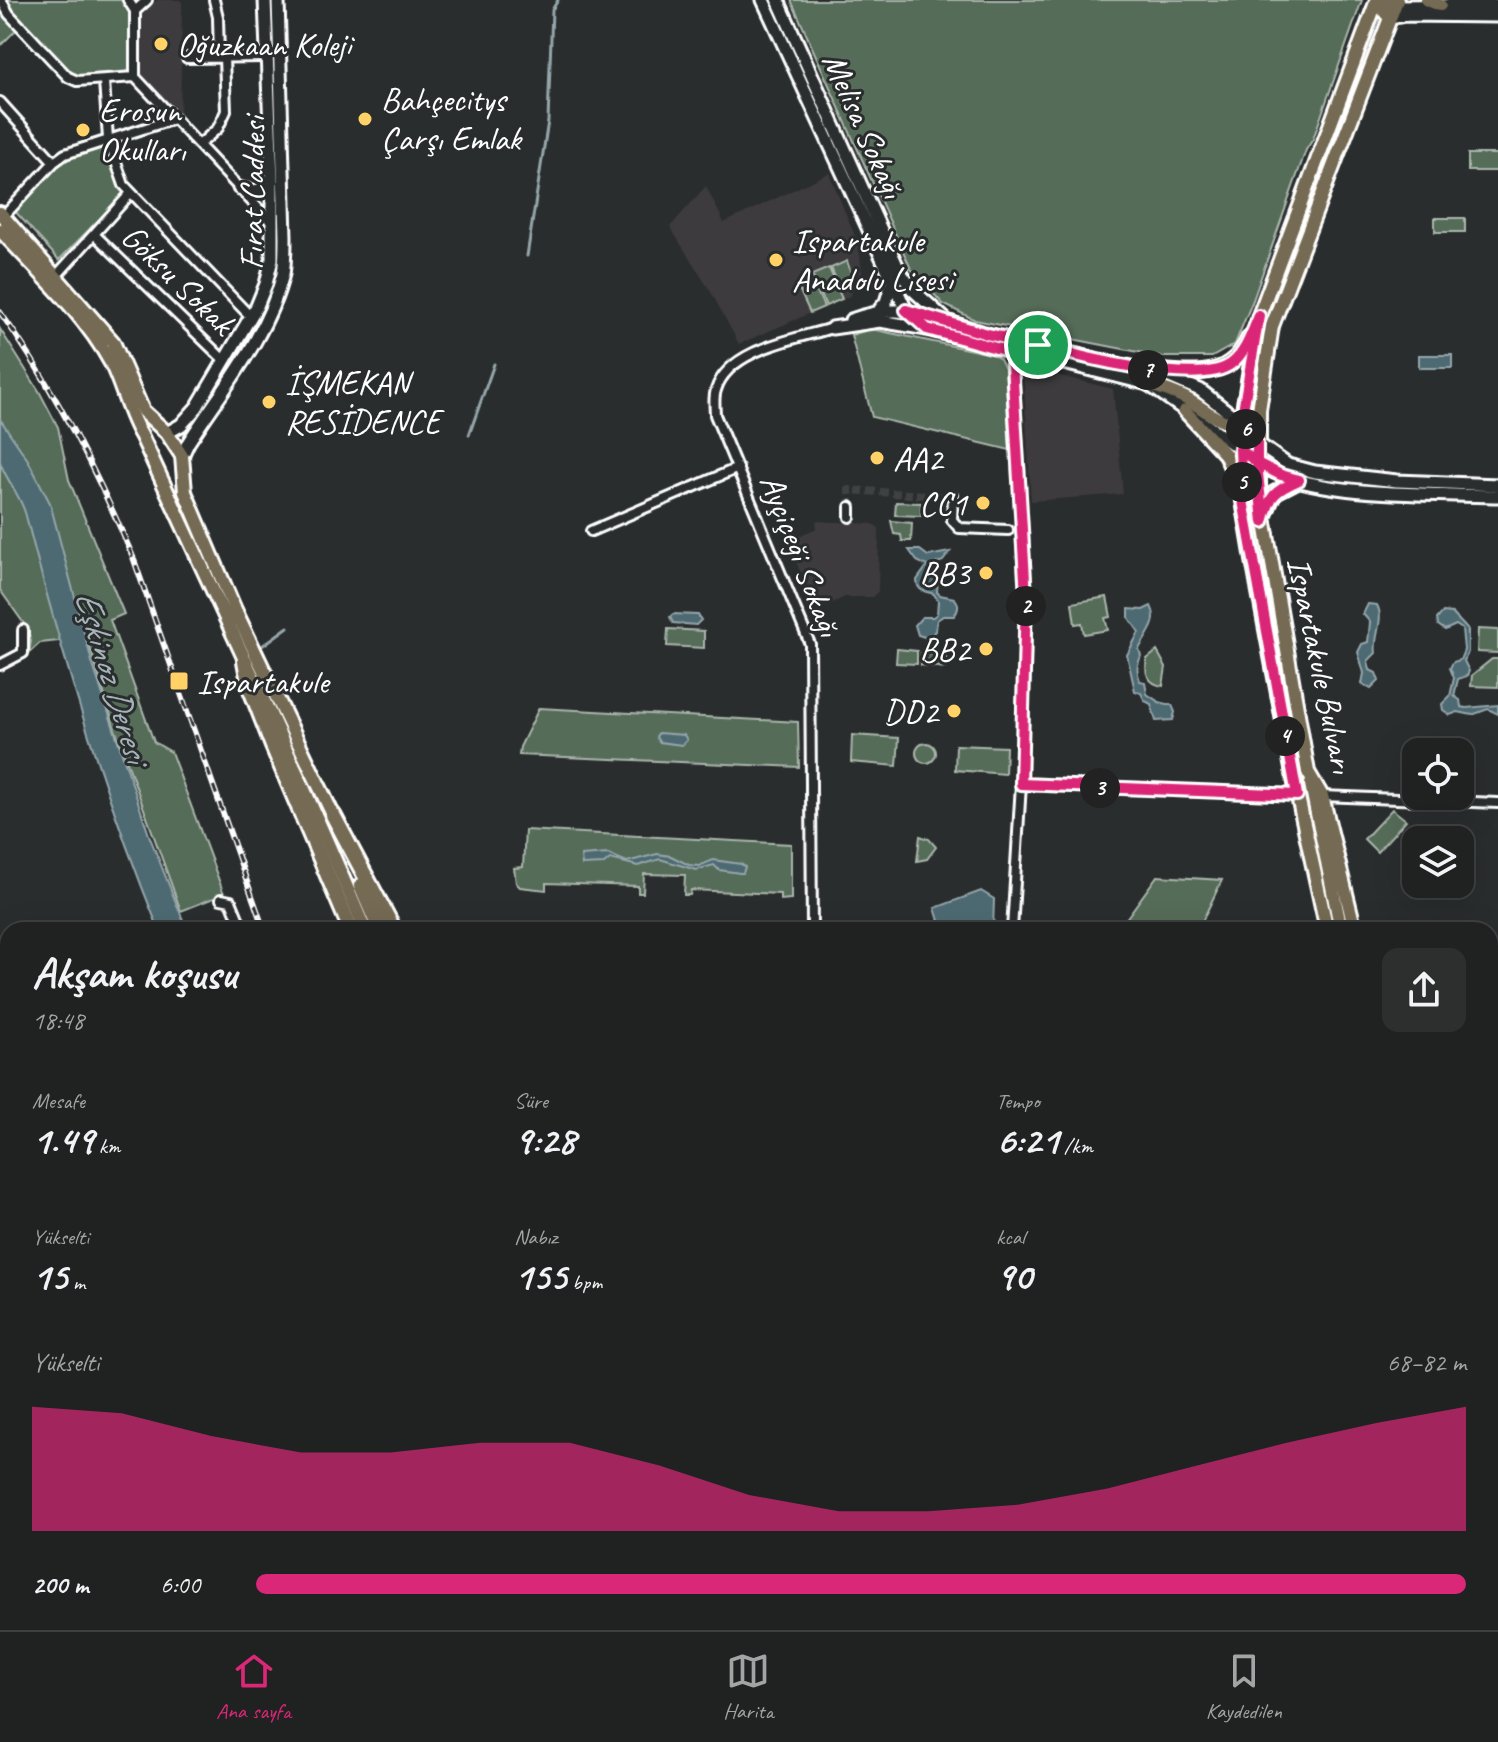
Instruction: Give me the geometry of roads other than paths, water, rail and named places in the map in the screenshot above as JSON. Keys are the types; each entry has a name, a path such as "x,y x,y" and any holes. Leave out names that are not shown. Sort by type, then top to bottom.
{"highway":[{"path":"245,661 250,687 273,746 348,922"},
{"path":"333,815 337,834 376,922"},
{"path":"333,815 390,922"}],"main road":[{"path":"1427,0 1440,5"},
{"name":"Ispartakule Bulvarı","path":"1325,922 1297,795 1242,495 1241,422 1259,316 1386,6"},
{"name":"Ispartakule Bulvarı","path":"1353,922 1322,796 1308,772 1263,522 1257,443 1272,326 1386,6"},
{"path":"2,215 113,342 143,411 167,433 182,456 185,492 235,610 333,815"},
{"path":"0,230 98,342 112,365 132,420 245,661 362,922"},
{"path":"1146,370 1205,371 1227,366 1242,353 1259,316"},
{"path":"1148,384 1189,400 1222,422 1249,420 1259,410"},
{"path":"1185,411 1225,454 1242,495"},
{"path":"1241,422 1257,443"},
{"path":"148,451 167,433"},
{"path":"1240,449 1257,463"},
{"path":"163,482 171,483 182,471"},
{"path":"1263,522 1274,493 1299,480"},
{"path":"1308,772 1339,922"}],"street":[{"path":"1,0 9,14 68,77 77,81 135,77"},
{"path":"128,0 135,11 135,77 285,237"},
{"path":"135,11 147,0"},
{"path":"199,145 218,128 226,111 214,0"},
{"path":"259,0 266,20"},
{"name":"Fırat Caddesi","path":"167,433 181,425 197,407 225,361 266,284 272,259 265,0"},
{"name":"Fırat Caddesi","path":"182,456 268,315 283,271 285,237 278,0"},
{"name":"Melisa Sokağı","path":"763,0 906,310"},
{"name":"Melisa Sokağı","path":"778,0 899,270 912,289 947,321 987,334 1165,375 1200,390 1241,422"},
{"path":"1386,6 1498,5"},
{"path":"1386,6 1405,15 1498,16"},
{"path":"187,58 268,57"},
{"path":"104,81 108,139 124,185 250,316"},
{"path":"0,102 54,162"},
{"path":"2,215 65,154 174,119"},
{"path":"239,188 258,191 272,180"},
{"path":"57,275 131,193"},
{"name":"Göksu Sokak","path":"94,234 225,361"},
{"path":"880,309 886,302 892,282"},
{"name":"Ayçiçeği Sokağı","path":"812,922 810,644 715,415 716,390 736,362 750,353 832,328 880,309 906,310 947,321"},
{"path":"906,310 927,329 1148,384 1240,449"},
{"name":"Ayçiçeği Sokağı","path":"832,328 880,321 927,329"},
{"path":"1012,922 1021,784 1026,596 1012,364 1018,354"},
{"path":"1257,443 1288,465 1315,472 1397,481 1498,485"},
{"path":"1257,463 1281,475 1350,489 1498,496"},
{"path":"591,531 738,468"},
{"path":"953,497 952,520 959,528 1008,530"},
{"path":"850,507 850,517"},
{"path":"0,665 23,653 23,630"},
{"path":"1021,784 1297,795"},
{"path":"1322,796 1498,803"},
{"path":"221,899 231,901 240,922"}],"water":[{"path":"1419,355 1452,355 1452,368 1419,368"},
{"path":"0,419 28,460 50,503 92,662 149,835 184,922 156,922 102,777 69,673 24,509 0,461"},
{"path":"909,550 920,550 928,556 950,552 943,561 932,565 932,570 938,579 937,592 954,598 958,609 954,616 943,616 937,620 935,631 928,638 918,635 915,625 922,617 937,614 938,601 934,594 918,587 917,580 927,566 917,561"},
{"path":"1368,604 1377,605 1380,616 1376,653 1368,661 1370,670 1376,673 1379,681 1371,689 1362,684 1364,673 1358,652 1362,644 1368,642 1370,622 1363,614"},
{"path":"1151,606 1153,623 1139,649 1138,674 1140,681 1145,682 1147,694 1159,702 1172,705 1175,712 1173,720 1156,721 1151,704 1135,691 1127,655 1139,632 1129,618 1129,609 1143,610"},
{"path":"1443,612 1452,613 1468,630 1468,652 1464,661 1469,671 1467,676 1458,679 1454,696 1460,700 1461,707 1498,705 1498,714 1488,709 1472,715 1458,712 1450,715 1443,710 1442,704 1450,696 1454,678 1450,668 1453,662 1460,660 1464,650 1462,629 1456,625 1445,630 1438,625 1437,619"},
{"path":"673,614 698,615 701,620 696,625 673,623 670,617"},
{"path":"658,733 684,735 687,740 682,745 659,742 656,737"},
{"path":"608,854 627,862 657,854 671,856 689,865 699,866 713,860 745,867 743,873 719,870 714,865 696,870 660,859 638,866 610,859 604,864 582,865 581,856"},
{"path":"981,891 994,899 993,922 939,922 935,908"}],"waterway":[{"path":"527,256 548,121 552,10 558,0"},
{"path":"469,435 494,364"},
{"path":"262,646 288,627"}],"tunnel":[{"path":"850,507 849,490 953,497"}],"railway":[{"path":"0,312 73,431 133,557 261,922"}],"place":[{"name":"Oğuzkaan Koleji","path":"161,44"},
{"name":"Bahçecitys Çarşı Emlak","path":"365,119"},
{"name":"Erosun Okulları","path":"83,130"},
{"name":"Ispartakule Anadolu Lisesi","path":"776,260"},
{"name":"İŞMEKAN RESİDENCE","path":"269,402"},
{"name":"AA2","path":"877,458"},
{"name":"CC1","path":"983,503"},
{"name":"BB3","path":"986,573"},
{"name":"BB2","path":"986,649"},
{"name":"Ispartakule","path":"179,681"},
{"name":"DD2","path":"954,711"}],"water label":[{"name":"Eşkinoz Deresi","path":"112,676"}]}
